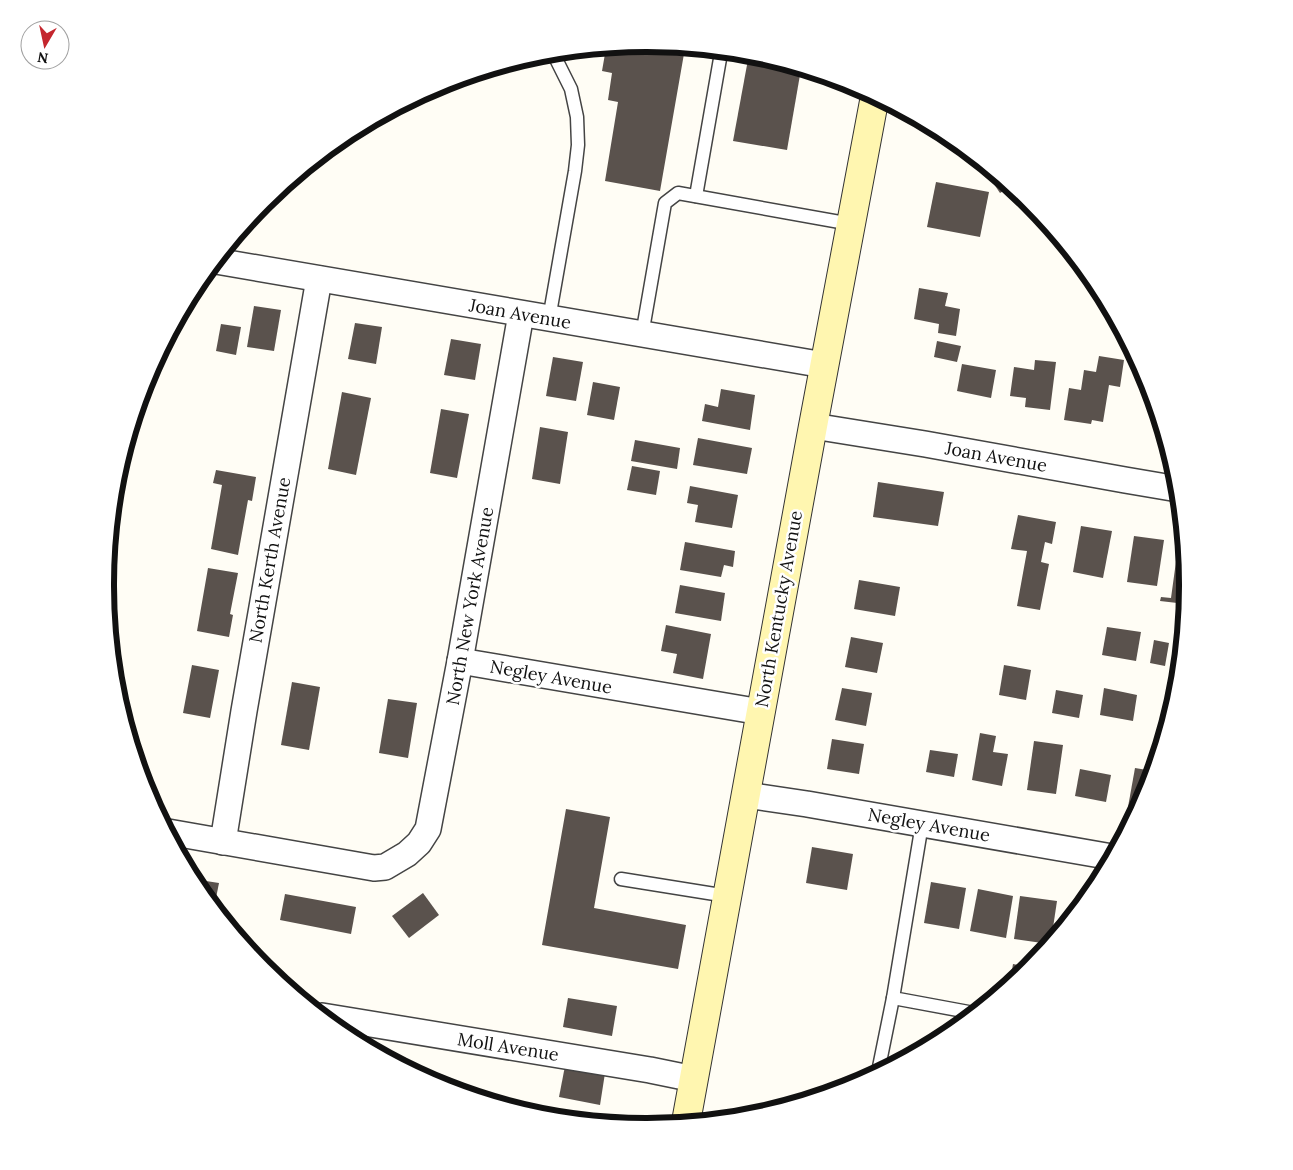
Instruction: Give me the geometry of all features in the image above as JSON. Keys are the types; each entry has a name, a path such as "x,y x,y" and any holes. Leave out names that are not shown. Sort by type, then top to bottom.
{"street":[{"name":"North Kentucky Avenue","path":"687,1115 874,103"},
{"name":"Joan Avenue","path":"223,262 824,365"},
{"name":"North Kerth Avenue","path":"223,842 319,279"},
{"name":"North New York Avenue","path":"223,842 374,868 385,867 407,854 419,843 428,829 460,661 521,314"},
{"name":"Joan Avenue","path":"813,426 1170,488"},
{"name":"Negley Avenue","path":"460,661 760,712"},
{"name":"Negley Avenue","path":"746,795 1105,856"},
{"path":"176,833 223,842"},
{"name":"Moll Avenue","path":"338,1019 650,1070 694,1079"}],"lane":[{"path":"696,196 720,58"},
{"path":"548,318 578,145 577,117 571,89 557,61"},
{"path":"642,334 665,203 678,193 850,224"},
{"path":"880,1064 893,998 922,824"},
{"path":"621,879 727,896"},
{"path":"893,998 965,1011"}],"building":[{"path":"646,52 684,54 660,191 605,181 618,102 608,100 612,73 602,71 605,55"},
{"path":"747,63 800,76 787,150 733,141"},
{"path":"990,179 1004,191 1000,193"},
{"path":"936,182 989,192 980,237 927,227"},
{"path":"919,288 948,293 945,306 960,309 956,336 938,333 939,324 914,319"},
{"path":"254,306 281,310 274,351 247,347"},
{"path":"355,323 382,327 376,364 348,359"},
{"path":"221,324 241,327 236,355 216,351"},
{"path":"451,339 481,344 475,380 444,375"},
{"path":"937,341 961,346 957,362 934,357"},
{"path":"1099,356 1124,360 1120,387 1109,385 1103,422 1092,420 1091,424 1064,420 1069,388 1081,390 1084,370 1096,372"},
{"path":"553,357 583,362 576,401 546,396"},
{"path":"1035,360 1056,362 1050,410 1025,407 1026,398 1010,396 1014,367 1034,370"},
{"path":"962,364 996,370 991,398 957,391"},
{"path":"593,382 620,387 614,420 587,415"},
{"path":"721,389 755,395 750,430 702,421 705,404 718,407"},
{"path":"342,392 371,398 356,475 328,469"},
{"path":"441,409 469,414 457,478 430,473"},
{"path":"540,427 568,432 560,484 532,479"},
{"path":"698,438 752,448 747,474 693,465"},
{"path":"635,440 680,448 677,469 631,461"},
{"path":"632,466 660,471 656,495 627,490"},
{"path":"216,470 256,477 252,501 248,500 238,555 211,549 222,485 213,483"},
{"path":"878,482 944,492 938,526 873,517"},
{"path":"690,486 738,495 732,528 695,522 698,505 687,503"},
{"path":"1018,515 1056,522 1052,544 1045,542 1041,562 1049,564 1040,610 1017,606 1027,551 1011,549"},
{"path":"1081,526 1112,531 1103,578 1073,572"},
{"path":"1134,536 1164,540 1157,586 1127,582"},
{"path":"685,542 735,551 733,567 724,565 721,577 680,570"},
{"path":"1178,548 1178,603 1160,601 1161,597 1171,598"},
{"path":"208,568 238,573 230,614 233,615 229,637 197,631"},
{"path":"859,580 900,587 895,616 854,609"},
{"path":"680,585 725,593 721,621 675,613"},
{"path":"666,625 711,634 703,679 673,673 677,654 661,651"},
{"path":"1107,627 1141,632 1136,661 1102,655"},
{"path":"851,637 883,643 877,673 845,667"},
{"path":"1154,640 1169,643 1165,666 1150,663"},
{"path":"192,665 219,670 210,718 183,713"},
{"path":"1004,665 1031,670 1026,700 999,695"},
{"path":"292,682 320,687 309,750 281,745"},
{"path":"842,688 872,693 866,726 835,720"},
{"path":"1104,688 1137,695 1133,721 1100,715"},
{"path":"1056,690 1083,695 1079,718 1052,713"},
{"path":"388,699 417,703 408,758 379,753"},
{"path":"980,733 996,736 993,752 1008,754 1002,786 972,780"},
{"path":"832,739 864,744 859,774 827,769"},
{"path":"1034,741 1063,745 1056,794 1027,790"},
{"path":"930,750 958,754 954,777 926,772"},
{"path":"1135,768 1146,770 1130,807 1128,807"},
{"path":"1080,769 1111,775 1106,802 1075,796"},
{"path":"566,809 610,817 594,908 686,925 678,969 542,945"},
{"path":"812,847 853,854 847,890 806,883"},
{"path":"204,881 219,883 216,898"},
{"path":"931,882 966,888 959,929 924,923"},
{"path":"978,889 1013,896 1006,938 970,931"},
{"path":"423,893 439,915 409,938 392,916"},
{"path":"285,894 356,907 351,934 280,920"},
{"path":"1020,896 1057,901 1053,929 1041,943 1014,939"},
{"path":"1013,964 1020,965 1012,972"},
{"path":"568,998 617,1006 612,1036 563,1027"},
{"path":"565,1066 605,1073 600,1105 559,1097"}]}
